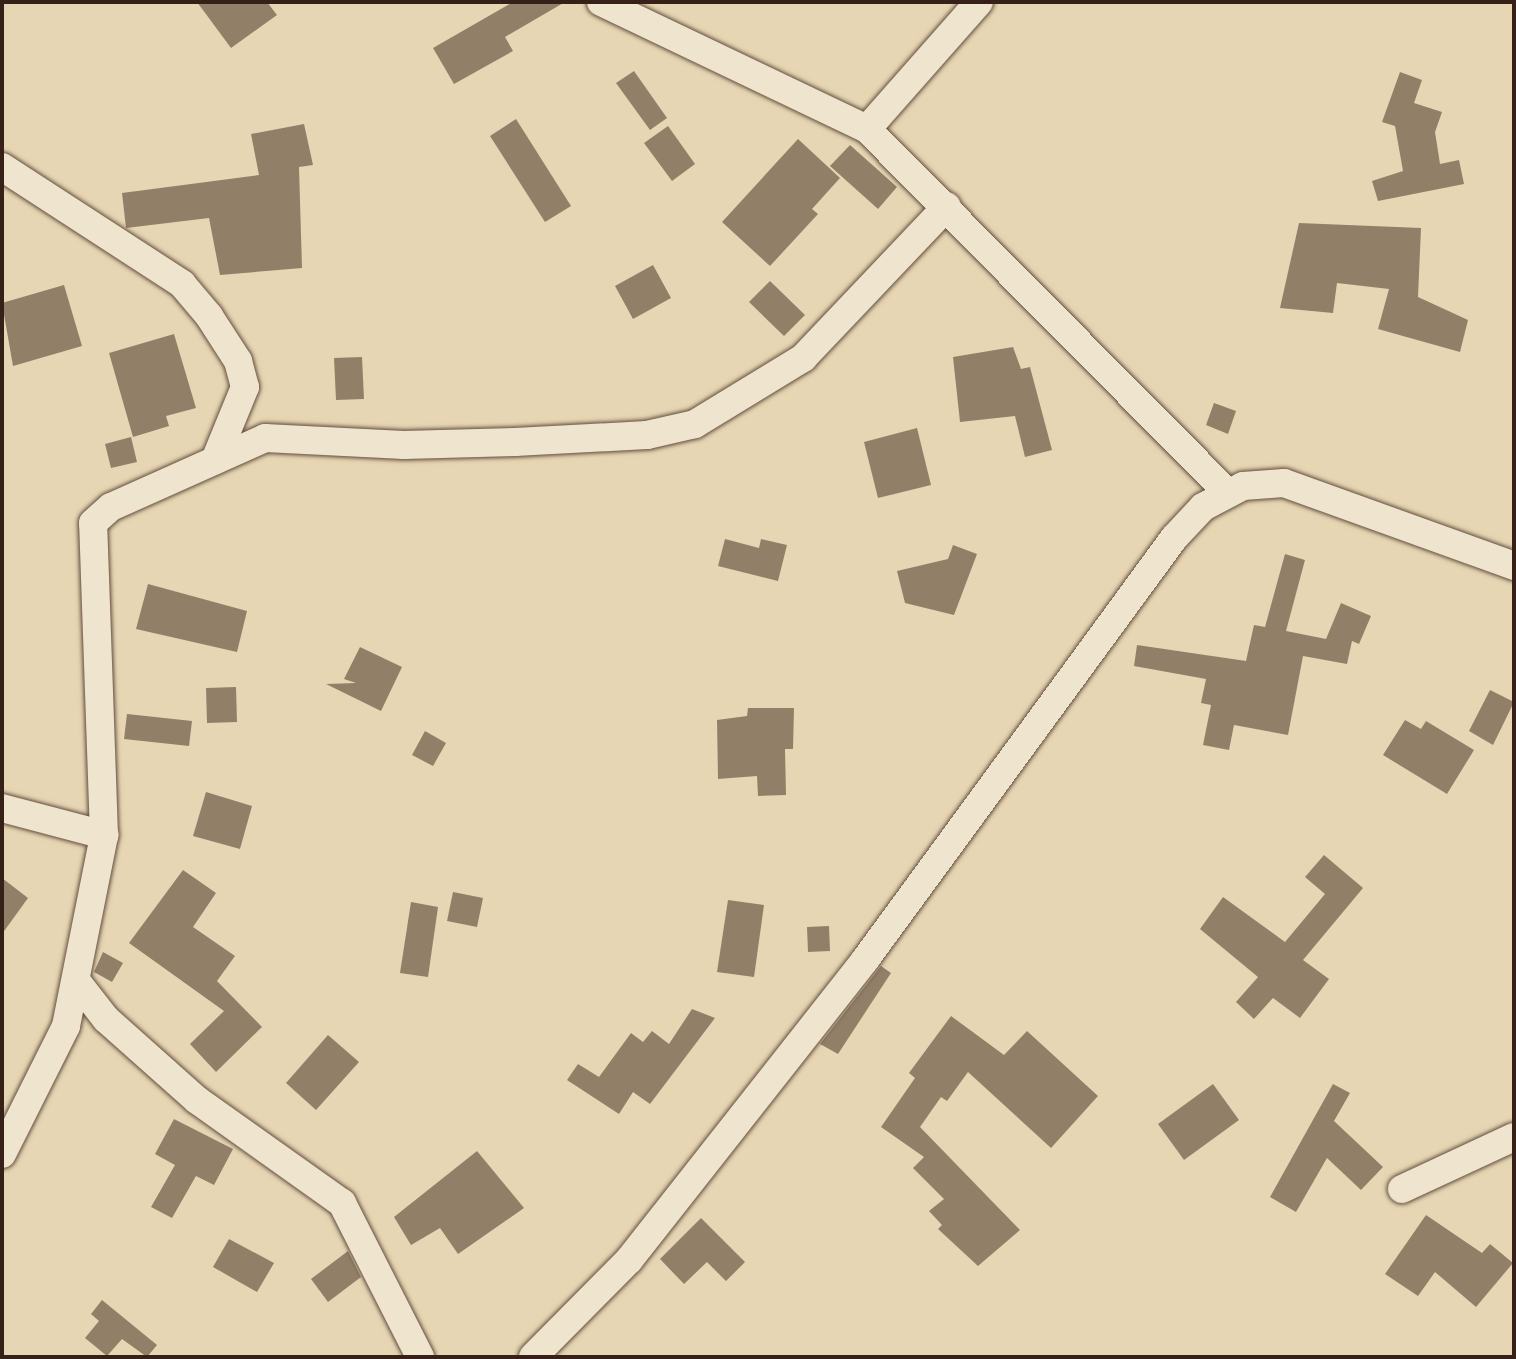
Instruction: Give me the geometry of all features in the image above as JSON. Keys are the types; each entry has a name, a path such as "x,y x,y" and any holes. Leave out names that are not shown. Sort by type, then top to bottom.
{"street":[{"path":"601,2 867,129 947,206 1227,492"},
{"path":"867,129 979,2"},
{"path":"2,167 182,284 209,316 238,361 245,387 213,463"},
{"path":"2,1154 61,1037 78,983 104,835 93,523 111,507 265,438 404,445 515,442 647,435 695,424 803,358 947,206"},
{"path":"533,1357 629,1260 865,960 1174,538 1227,492 1264,482 1305,487 1514,566"},
{"path":"2,808 104,835"},
{"path":"78,983 106,1019 197,1100 342,1203 420,1357"},
{"path":"1402,1189 1514,1137"}],"building":[{"path":"197,2 267,2 277,15 231,48"},
{"path":"513,2 565,2 505,37 513,51 454,84 433,48"},
{"path":"634,71 667,118 650,130 616,83"},
{"path":"1400,72 1422,80 1414,103 1442,112 1435,132 1440,164 1459,160 1464,184 1378,201 1372,181 1403,171 1395,126 1382,122"},
{"path":"516,119 571,206 545,222 490,136"},
{"path":"304,124 313,165 299,167 302,268 220,275 209,218 126,228 122,193 259,175 251,134"},
{"path":"668,126 695,164 672,181 644,143"},
{"path":"798,139 840,178 812,209 818,214 770,266 722,222"},
{"path":"850,145 897,187 878,209 830,166"},
{"path":"1299,223 1421,228 1418,297 1468,320 1460,352 1378,329 1389,289 1337,283 1333,313 1280,308"},
{"path":"653,265 671,298 633,319 615,286"},
{"path":"770,281 805,315 784,336 749,302"},
{"path":"64,285 82,346 13,366 2,303"},
{"path":"174,334 196,408 166,416 169,426 133,437 109,353"},
{"path":"1013,347 1021,369 1030,367 1052,450 1025,457 1015,416 960,422 953,357"},
{"path":"362,357 364,399 336,400 334,358"},
{"path":"1214,403 1236,411 1228,434 1206,425"},
{"path":"917,428 931,485 878,498 864,442"},
{"path":"131,437 137,462 111,468 105,444"},
{"path":"725,539 759,548 761,539 787,545 778,581 718,566"},
{"path":"953,545 977,554 954,615 905,603 897,571 948,559"},
{"path":"1285,554 1305,560 1286,631 1326,639 1341,603 1371,616 1359,644 1352,641 1347,664 1303,656 1288,735 1234,725 1229,750 1203,745 1211,705 1201,703 1206,679 1134,666 1137,645 1246,661 1254,625 1265,627"},
{"path":"148,584 247,611 237,652 136,629"},
{"path":"360,647 402,667 381,711 326,684 356,683 344,679"},
{"path":"236,687 237,722 207,723 206,688"},
{"path":"1490,690 1514,702 1493,745 1469,731"},
{"path":"748,708 794,708 793,749 785,749 786,795 758,796 757,776 718,779 717,720 747,716"},
{"path":"127,714 192,721 189,746 124,739"},
{"path":"1405,720 1421,729 1426,721 1474,750 1447,794 1383,755"},
{"path":"425,731 446,743 433,766 412,755"},
{"path":"206,792 252,806 240,849 193,836"},
{"path":"1324,855 1363,888 1303,960 1329,979 1300,1018 1273,998 1254,1019 1236,1002 1258,977 1200,929 1223,897 1285,942 1325,894 1305,877"},
{"path":"183,870 216,893 193,927 235,956 217,981 262,1027 216,1072 190,1044 224,1011 129,943"},
{"path":"2,878 28,898 2,934"},
{"path":"453,892 483,898 477,927 447,921"},
{"path":"728,900 764,905 754,977 717,972"},
{"path":"411,902 438,907 428,977 400,973"},
{"path":"829,926 830,951 808,952 807,927"},
{"path":"103,952 123,963 112,982 94,972"},
{"path":"881,966 891,973 838,1054 820,1044"},
{"path":"692,1009 715,1018 650,1104 633,1092 619,1114 567,1080 578,1064 599,1077 631,1033 643,1042 652,1031 669,1044"},
{"path":"951,1016 1004,1055 1027,1031 1098,1096 1051,1148 968,1072 947,1101 941,1097 920,1127 1020,1230 978,1266 938,1229 942,1225 929,1211 944,1199 913,1168 924,1157 881,1127 915,1078 909,1073"},
{"path":"328,1035 359,1062 316,1110 286,1083"},
{"path":"1213,1084 1239,1120 1184,1160 1158,1124"},
{"path":"1333,1084 1350,1093 1334,1121 1383,1167 1361,1190 1327,1158 1296,1212 1270,1197"},
{"path":"174,1119 233,1149 214,1185 196,1176 172,1218 151,1207 175,1165 155,1154"},
{"path":"477,1151 524,1208 458,1254 440,1228 411,1245 394,1217"},
{"path":"1426,1215 1482,1253 1490,1244 1513,1263 1476,1307 1435,1272 1418,1296 1385,1274"},
{"path":"701,1218 745,1262 726,1281 707,1262 684,1284 660,1259"},
{"path":"229,1239 274,1263 257,1292 213,1267"},
{"path":"348,1251 361,1277 328,1302 311,1279"},
{"path":"102,1300 157,1345 147,1357 122,1339 107,1356 85,1338 99,1321 91,1314"}]}
